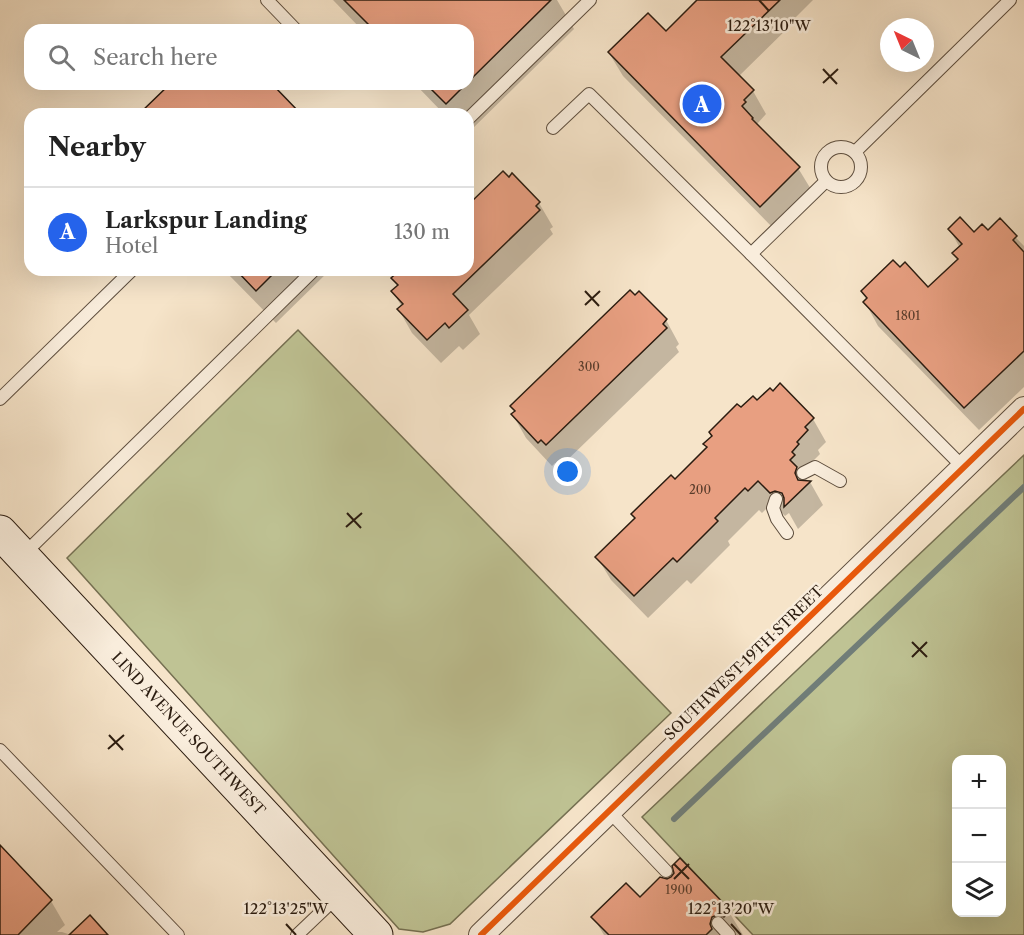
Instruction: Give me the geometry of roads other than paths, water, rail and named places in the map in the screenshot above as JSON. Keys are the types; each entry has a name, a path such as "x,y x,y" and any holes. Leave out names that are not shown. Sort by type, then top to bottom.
{"main road":[{"name":"LIND AVENUE SOUTHWEST","path":"0,532 376,935"}],"street":[{"name":"SOUTHWEST 19TH STREET","path":"481,935 1024,409"}],"lane":[{"path":"267,0 290,24"},
{"path":"474,113 590,0"},
{"path":"855,152 1010,0"},
{"path":"553,128 589,94 963,467"},
{"path":"843,146 855,152 861,164 856,182 837,187 826,181 821,168 825,155 830,150 843,146"},
{"path":"751,254 826,181"},
{"path":"0,399 126,276"},
{"path":"22,556 308,276"},
{"path":"803,473 815,467 840,481"},
{"path":"776,499 773,508 777,519 787,533"},
{"path":"0,750 178,935"},
{"path":"609,811 666,872"},
{"path":"297,935 339,895"},
{"path":"718,923 729,935"}],"waterway":[{"path":"674,819 1024,487"}],"place":[{"name":"Larkspur Landing","path":"702,104"}]}
